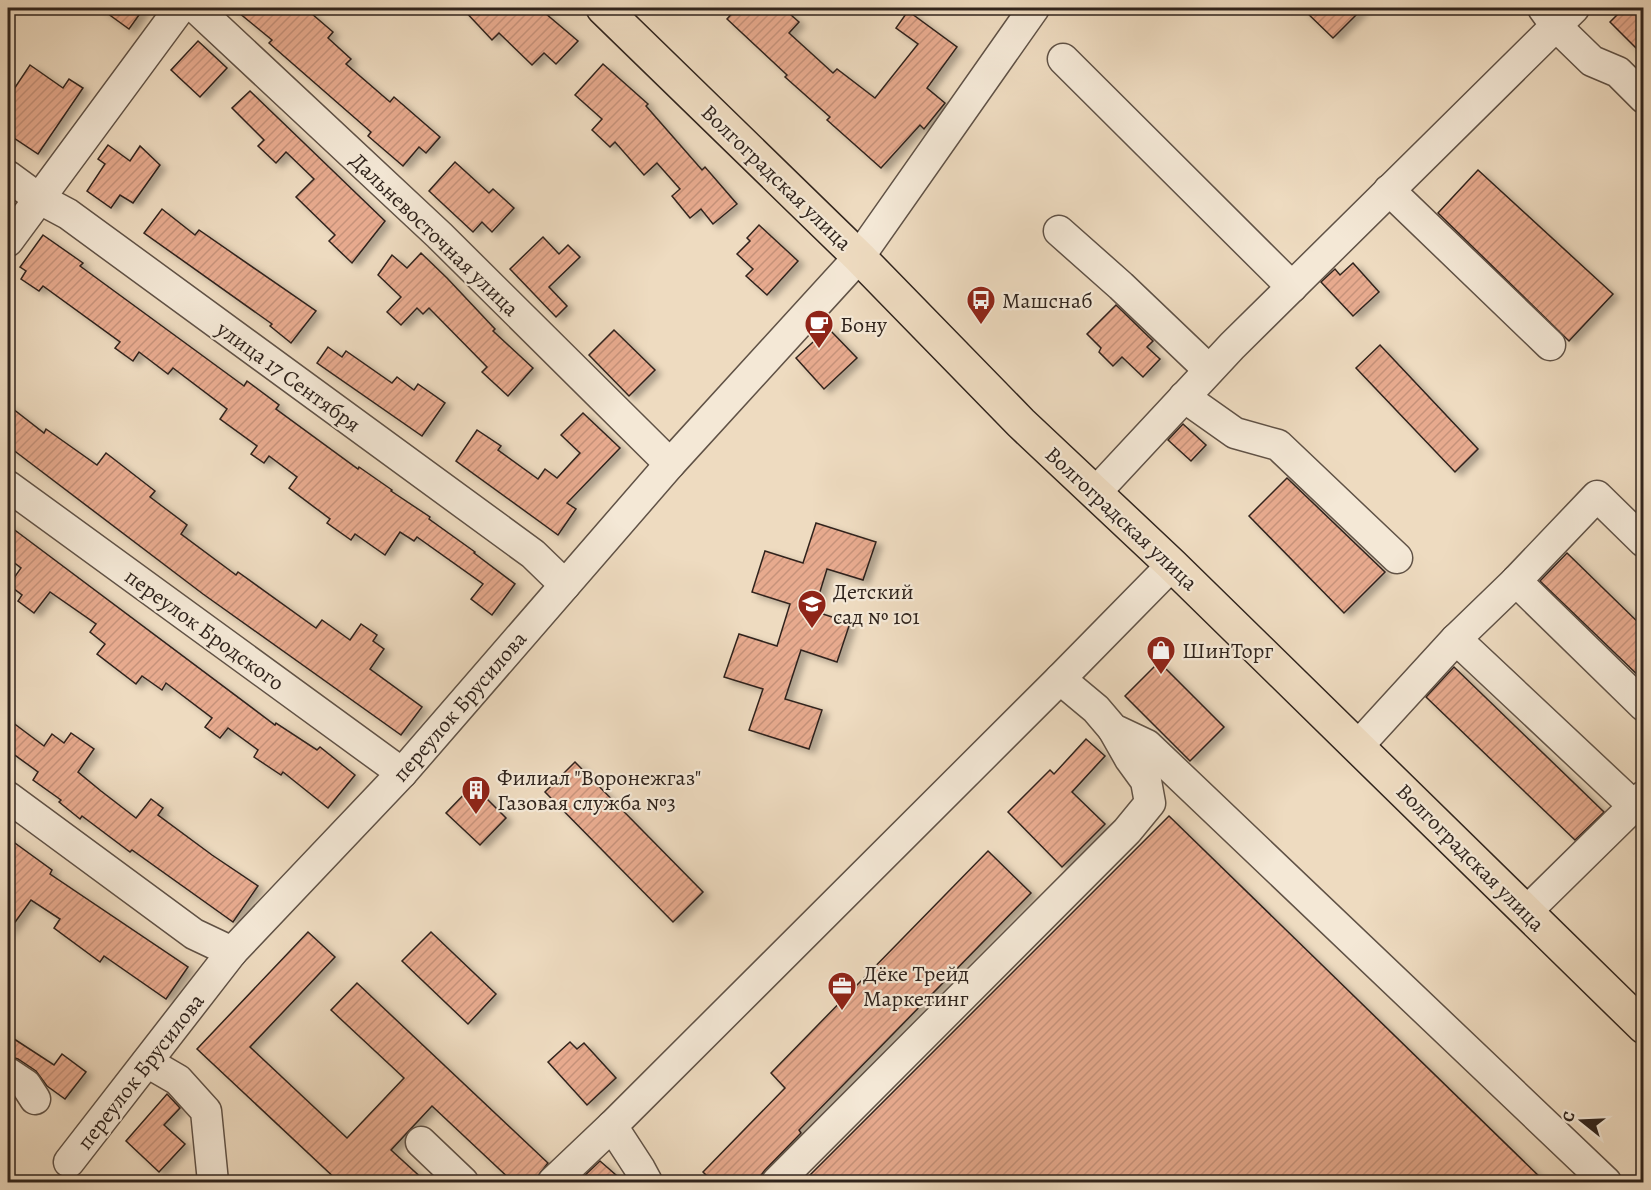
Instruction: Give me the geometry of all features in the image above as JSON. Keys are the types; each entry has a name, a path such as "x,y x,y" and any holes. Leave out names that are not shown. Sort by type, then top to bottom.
{"main road":[{"name":"Волгоградская улица","path":"603,8 859,256 1021,423 1172,565 1644,1027"}],"street":[{"path":"8,241 180,8"},
{"name":"Дальневосточная улица","path":"196,8 438,234 670,464"},
{"name":"переулок Брусилова","path":"69,1162 232,952 402,773 670,464 859,256 1034,8"},
{"path":"1096,492 1209,370 1389,190 1558,14 1592,61 1618,72 1644,98"},
{"path":"1063,59 1292,287"},
{"name":"улица 17 Сентября","path":"8,176 38,198 68,214 514,540 533,554 565,585"},
{"path":"1389,190 1550,345"},
{"path":"1059,231 1209,370"},
{"path":"1184,397 1235,433 1278,445 1397,558"},
{"name":"переулок Бродского","path":"8,486 402,773"},
{"path":"1358,746 1456,639 1516,581 1597,496 1644,542"},
{"path":"553,1182 612,1126 1172,565"},
{"path":"1516,581 1644,706"},
{"path":"1456,639 1639,801 1526,912"},
{"path":"777,1182 1127,831 1150,802 1146,781 1113,729 1096,709 1060,679"},
{"path":"1113,729 1147,745 1606,1182"},
{"path":"8,797 194,934 232,952"},
{"path":"147,1062 178,1080 206,1111 213,1182"},
{"path":"8,1073 26,1085 35,1099"},
{"path":"612,1126 647,1182"},
{"path":"421,1142 463,1182"}],"building":[{"path":"100,8 144,8 129,29"},
{"path":"233,8 305,8 333,32 328,38 351,59 346,64 390,102 394,97 440,137 426,153 419,147 403,166 368,136 371,132 269,43 272,40"},
{"path":"462,8 539,8 578,41 556,64 544,53 532,65 499,33 492,40"},
{"path":"737,8 783,8 799,22 789,33 833,73 837,69 875,98 918,44 896,28 908,11 957,47 927,88 945,103 924,129 920,125 881,168 827,120 830,117 785,77 787,75 727,19"},
{"path":"1302,8 1363,8 1333,38"},
{"path":"1624,8 1644,8 1644,56 1610,22"},
{"path":"198,41 227,68 200,97 171,70"},
{"path":"603,64 648,104 646,106 702,170 705,167 737,204 713,224 701,209 690,218 672,196 680,189 657,163 644,175 615,142 610,147 592,130 602,119 575,95"},
{"path":"30,65 63,88 69,79 83,88 38,154 8,134 8,98"},
{"path":"250,91 385,221 352,263 329,241 335,235 296,197 314,179 286,152 276,163 258,146 264,140 232,108"},
{"path":"108,145 130,161 140,146 160,165 133,203 120,195 111,208 87,191 105,164 98,159"},
{"path":"455,162 489,193 493,189 514,208 492,232 482,222 473,232 429,191"},
{"path":"1478,170 1613,294 1569,341 1438,213"},
{"path":"162,209 195,235 199,230 316,311 291,343 270,326 272,324 144,233"},
{"path":"759,225 798,261 767,295 746,276 753,269 737,254 750,241 747,238"},
{"path":"43,235 83,263 80,266 244,386 247,381 279,405 276,409 358,469 359,467 430,517 429,519 515,584 492,615 471,599 483,584 417,537 414,541 400,532 385,555 355,534 351,540 327,523 330,519 289,488 297,477 269,456 264,463 251,454 257,446 220,419 227,409 173,368 168,374 139,352 133,361 115,348 120,342 43,286 39,291 21,279 26,271 20,267"},
{"path":"543,237 559,254 568,245 580,257 549,287 567,306 556,317 510,269"},
{"path":"421,253 495,329 493,331 533,368 508,396 482,372 487,367 429,308 423,314 417,308 401,325 387,312 401,297 378,275 392,255 407,268"},
{"path":"1353,263 1379,292 1353,316 1321,282 1335,269 1340,275"},
{"path":"1116,305 1153,341 1147,347 1160,359 1143,377 1122,357 1113,366 1099,352 1101,348 1087,334"},
{"path":"828,328 857,358 824,389 796,358"},
{"path":"614,330 655,370 629,396 589,355"},
{"path":"1380,345 1478,449 1455,472 1356,368"},
{"path":"328,347 342,357 346,351 392,383 397,377 414,390 418,384 445,403 422,436 317,363"},
{"path":"8,405 44,433 46,429 97,465 106,453 155,491 150,497 187,525 181,534 236,575 238,572 316,628 322,620 350,640 361,624 377,635 373,641 384,649 370,669 422,707 401,735 203,594 8,446"},
{"path":"583,413 620,448 567,503 576,509 558,535 456,461 477,430 501,446 498,450 538,479 545,469 557,478 580,453 561,435"},
{"path":"1183,424 1206,445 1191,461 1168,440"},
{"path":"1287,478 1385,572 1344,613 1249,516"},
{"path":"816,523 876,542 863,580 827,569 814,611 850,623 837,662 801,650 785,699 822,710 809,749 749,730 763,689 724,677 739,634 777,646 790,604 752,592 765,551 803,563"},
{"path":"8,525 275,725 276,723 317,750 320,747 355,775 328,808 283,772 281,775 254,757 258,750 228,728 220,738 205,727 212,718 166,683 162,690 142,676 136,684 97,654 105,644 90,632 96,624 50,592 34,613 18,601 22,595 9,585 21,568 8,558"},
{"path":"1567,553 1644,628 1644,681 1540,581"},
{"path":"1159,662 1224,727 1190,761 1125,696"},
{"path":"1454,667 1604,812 1575,840 1426,697"},
{"path":"8,719 44,746 52,734 64,743 71,733 94,749 78,772 101,791 136,818 151,799 163,808 158,815 258,886 233,922 132,850 130,852 82,816 80,819 59,802 61,800 33,780 38,772 8,750"},
{"path":"1086,739 1105,756 1072,792 1105,824 1062,867 1008,812 1050,770 1054,774"},
{"path":"575,762 703,892 673,922 545,792"},
{"name":"Филиал \"Воронежгаз\" Газовая служба №3","path":"473,785 506,818 480,845 446,813"},
{"path":"1169,816 1545,1182 803,1182"},
{"path":"8,838 52,870 50,874 188,967 166,999 104,956 100,962 54,928 60,919 31,900 8,932"},
{"path":"988,851 1031,893 799,1130 801,1133 756,1182 713,1182 703,1172 785,1088 771,1073"},
{"path":"308,932 335,957 250,1047 347,1138 404,1078 331,1010 357,983 548,1163 537,1177 536,1182 513,1182 432,1106 391,1150 426,1182 339,1182 197,1049"},
{"path":"431,932 496,994 468,1024 402,961"},
{"path":"8,1035 54,1065 62,1054 86,1072 65,1099 47,1086 36,1071 18,1059 8,1056"},
{"path":"570,1042 577,1049 584,1043 616,1078 587,1105 548,1062"},
{"path":"167,1094 180,1108 164,1125 185,1144 159,1172 126,1141"},
{"path":"600,1161 624,1182 578,1182"}],"place":[{"name":"Машснаб","path":"981,326"},
{"name":"Бону","path":"819,350"},
{"name":"Детский сад № 101","path":"812,630"},
{"name":"ШинТорг","path":"1161,676"},
{"name":"Филиал \"Воронежгаз\" Газовая служба №3","path":"476,816"},
{"name":"Дёке Трейд Маркетинг","path":"842,1012"}]}
